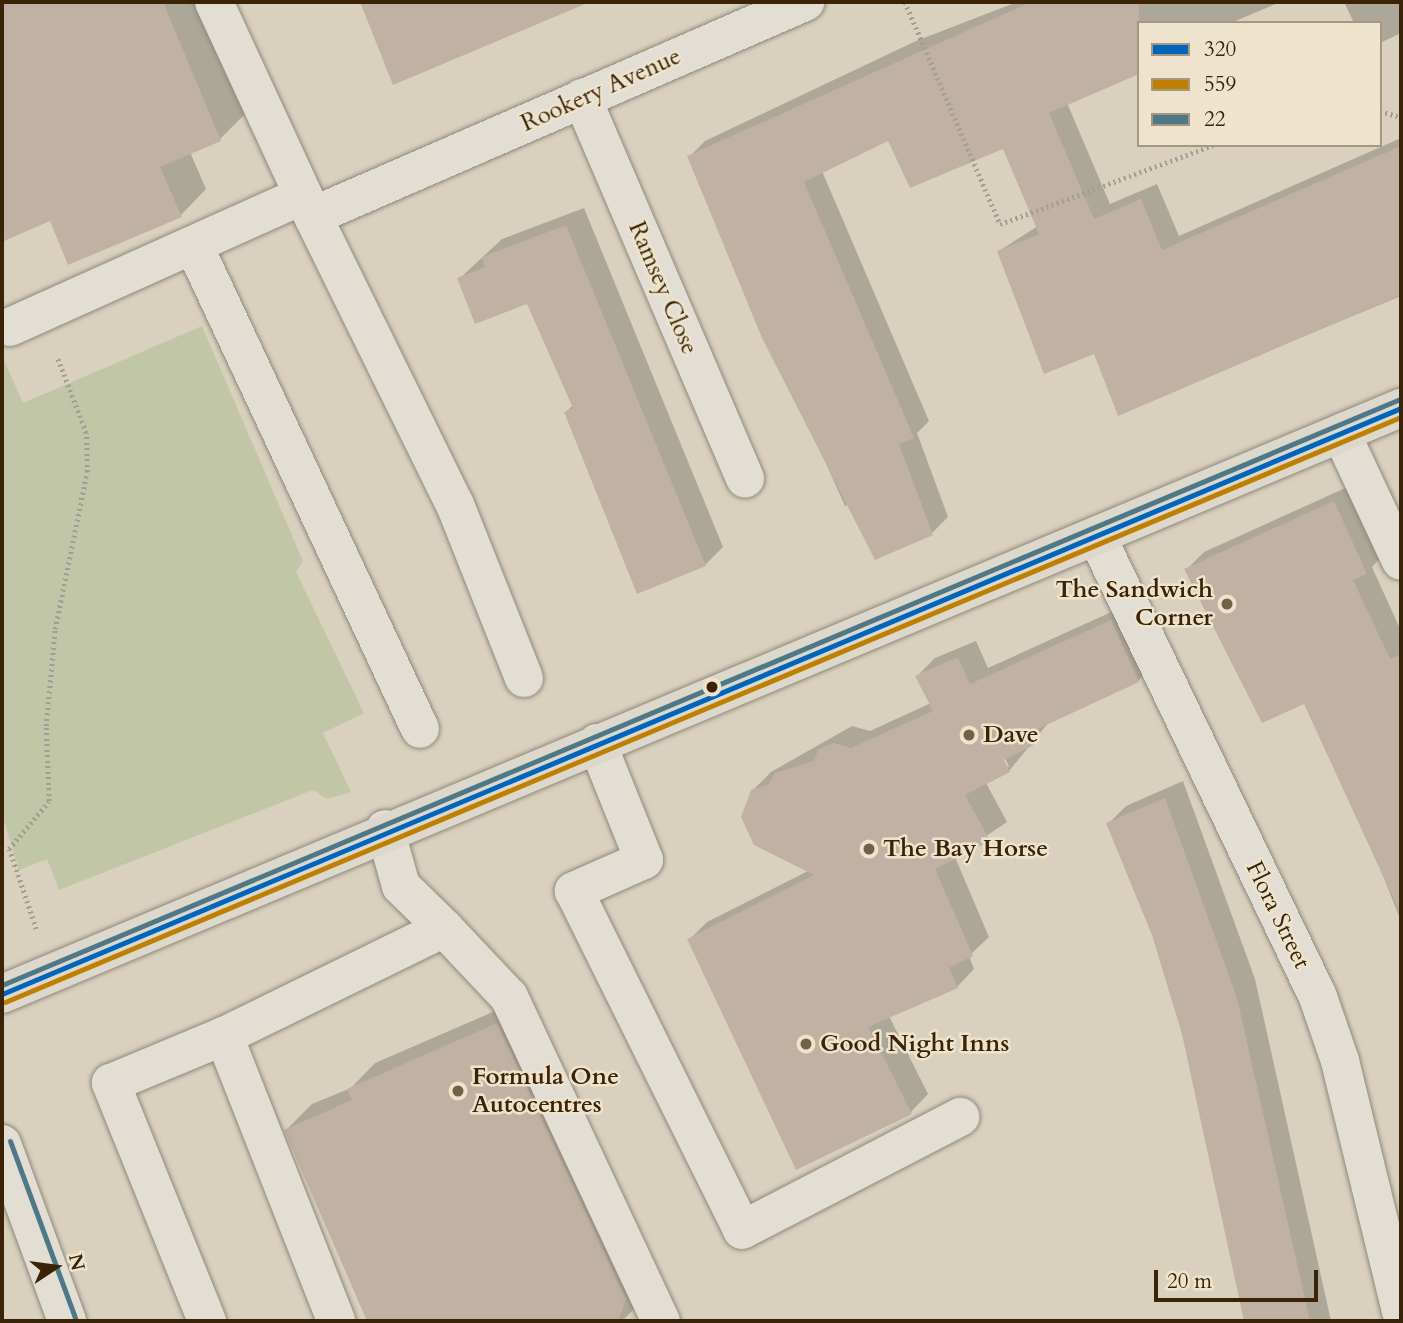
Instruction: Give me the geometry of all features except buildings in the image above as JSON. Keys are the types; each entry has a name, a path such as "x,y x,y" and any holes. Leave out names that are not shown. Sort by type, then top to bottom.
{"main road":[{"path":"2,994 385,829 1098,539 1401,408"}],"street":[{"path":"214,2 308,206 455,505 524,678"},
{"name":"Rookery Avenue","path":"24,321 194,246 308,206 398,181 805,2"},
{"name":"Ramsey Close","path":"582,98 745,479"},
{"path":"194,246 420,729"},
{"path":"1341,433 1401,561"},
{"name":"Flora Street","path":"1098,539 1318,997 1340,1061 1401,1312"},
{"path":"597,743 644,860 574,891 742,1230 960,1117"},
{"path":"385,829 401,886 509,997 661,1321"},
{"path":"207,1321 111,1083 224,1036 444,928"},
{"path":"224,1036 336,1321"},
{"path":"2,1144 67,1321"}],"path":[{"path":"905,2 1000,224 1208,147"},
{"path":"1382,112 1401,117"},
{"path":"24,321 86,433 87,472 55,629 46,726 49,801 9,849 52,972"}],"green space":[{"path":"202,326 303,561 296,572 364,713 323,733 351,792 327,799 313,790 59,890 47,859 19,870 2,814 2,355 23,403"}],"transit line":[{"name":"22","path":"2,985 1398,400"},
{"name":"320","path":"2,994 1401,408"},
{"name":"559","path":"5,1002 1401,417"},
{"name":"22","path":"10,1141 75,1318"}],"place":[{"name":"The Sandwich Corner","path":"1227,604"},
{"name":"Dave","path":"969,735"},
{"name":"The Bay Horse","path":"869,849"},
{"name":"Good Night Inns","path":"806,1044"},
{"name":"Formula One Autocentres","path":"458,1091"}]}
